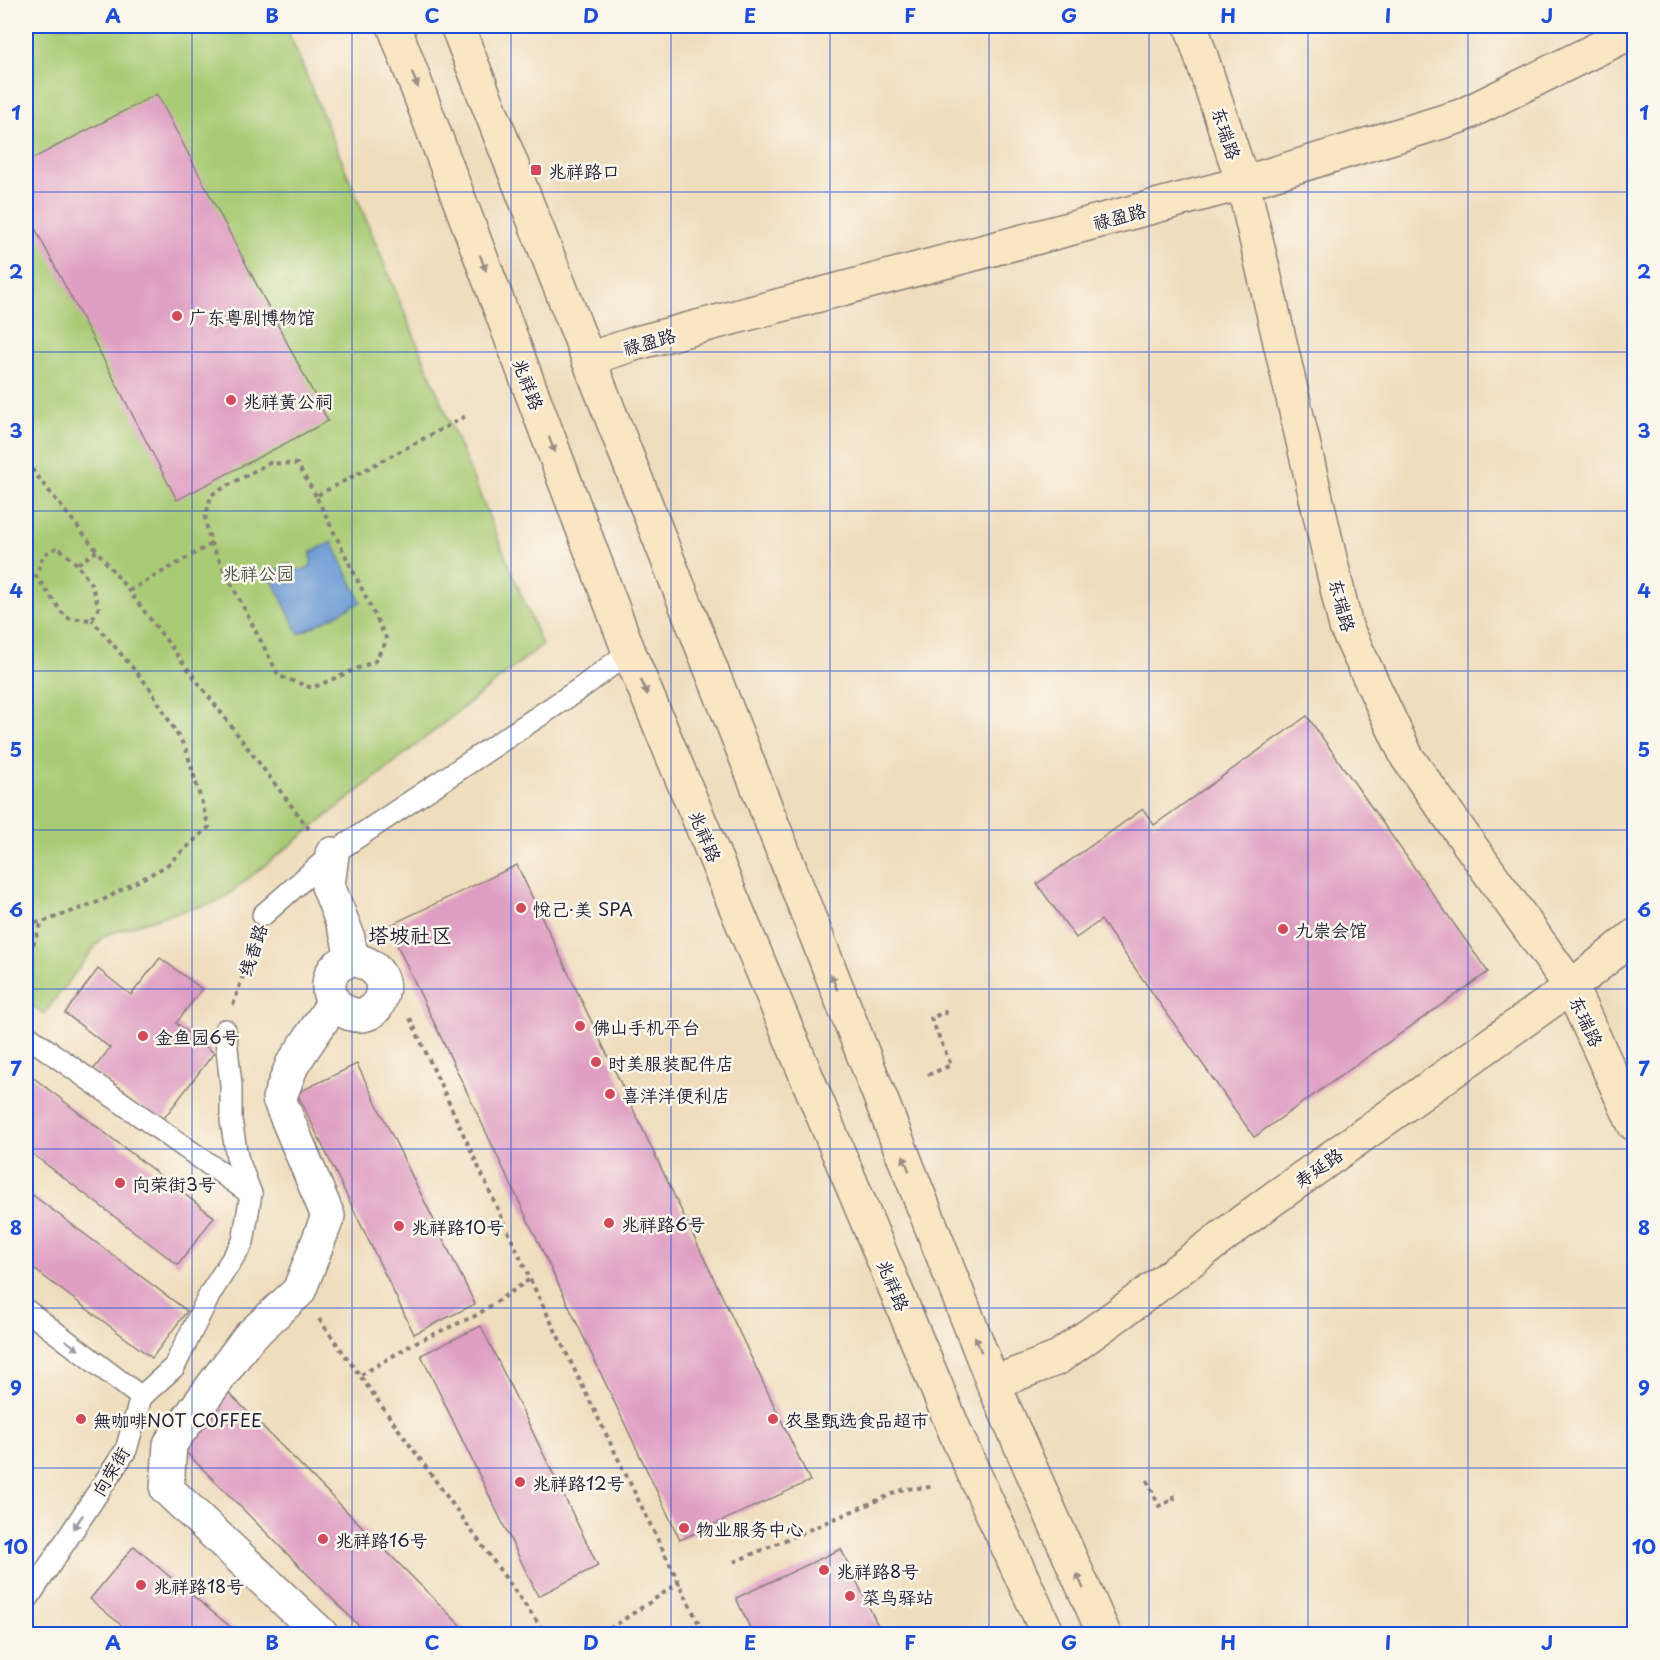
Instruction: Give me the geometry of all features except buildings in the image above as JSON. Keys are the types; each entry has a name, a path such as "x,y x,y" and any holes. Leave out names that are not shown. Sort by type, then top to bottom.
{"main road":[{"name":"兆祥路","path":"394,26 629,652 959,1441 1048,1635"},
{"path":"457,26 993,1383 1104,1635"},
{"name":"东瑞路","path":"1191,26 1243,183 1346,627 1407,757 1571,987 1635,1124"},
{"name":"禄盈路","path":"588,359 649,340 1243,183 1461,116 1635,31"},
{"name":"寿延路","path":"993,1383 1056,1359 1273,1198 1571,987 1635,936"}],"street":[{"path":"332,854 327,886 347,934 352,959"},
{"path":"352,959 365,961 377,970 383,989 379,1004 370,1011 358,1015 346,1012 333,1004 328,993 329,976 338,964 352,959"},
{"path":"321,1635 167,1489 170,1444 248,1338 299,1292 328,1216 279,1099 292,1065 333,1004"}],"lane":[{"name":"线香路","path":"263,915 332,854 581,688 629,652"},
{"path":"26,1310 141,1397 174,1367 211,1292 243,1242 251,1194 237,1157 231,1119 231,1085 225,1030"},
{"path":"26,1035 251,1194"},
{"name":"向荣街","path":"26,1600 126,1450 141,1397"}],"path":[{"path":"316,496 466,416"},
{"path":"26,462 129,591 310,830 332,854"},
{"path":"269,464 297,464 316,496 387,640 375,661 312,687 279,676 211,544 205,520 211,495 269,464"},
{"path":"129,591 211,544"},
{"path":"26,923 42,922 101,901 166,866 209,827 186,749 149,687 92,620 66,618 36,576 43,555 58,547 77,564 91,584 99,607 92,620"},
{"path":"77,564 98,551"},
{"name":"线香路","path":"225,1030 263,915"},
{"path":"26,962 42,922"},
{"path":"406,1010 530,1279 704,1635"},
{"path":"928,1075 951,1065 931,1018 945,1012 946,1017"},
{"path":"361,1375 416,1342 477,1315 530,1279"},
{"path":"299,1292 361,1375 546,1635"},
{"path":"1147,1479 1159,1506 1174,1499 1171,1491"},
{"path":"734,1562 904,1489 931,1487"},
{"path":"602,1635 680,1582"}],"green space":[{"name":"兆祥公园","path":"26,26 286,26 542,645 220,901 103,936 44,1014 26,1001"}],"water":[{"path":"332,542 361,602 299,634 269,574 288,564 297,570 305,569 311,565 311,552"}],"place":[{"name":"兆祥路口","path":"536,170"},
{"name":"广东粤剧博物馆","path":"177,316"},
{"name":"兆祥黄公祠","path":"231,400"},
{"name":"悦己·美 SPA","path":"521,908"},
{"name":"九崇会馆","path":"1283,929"},
{"name":"佛山手机平台","path":"580,1026"},
{"name":"金鱼园6号","path":"143,1036"},
{"name":"时美服装配件店","path":"596,1062"},
{"name":"喜洋洋便利店","path":"610,1094"},
{"name":"向荣街3号","path":"120,1183"},
{"name":"兆祥路6号","path":"609,1223"},
{"name":"兆祥路10号","path":"399,1226"},
{"name":"無咖啡NOT COFFEE","path":"81,1419"},
{"name":"农垦甄选食品超市","path":"773,1419"},
{"name":"兆祥路12号","path":"520,1482"},
{"name":"物业服务中心","path":"684,1528"},
{"name":"兆祥路16号","path":"323,1539"},
{"name":"兆祥路8号","path":"824,1570"},
{"name":"兆祥路18号","path":"141,1585"},
{"name":"菜鸟驿站","path":"850,1596"}],"district":[{"name":"塔坡社区","path":"410,934"}]}
